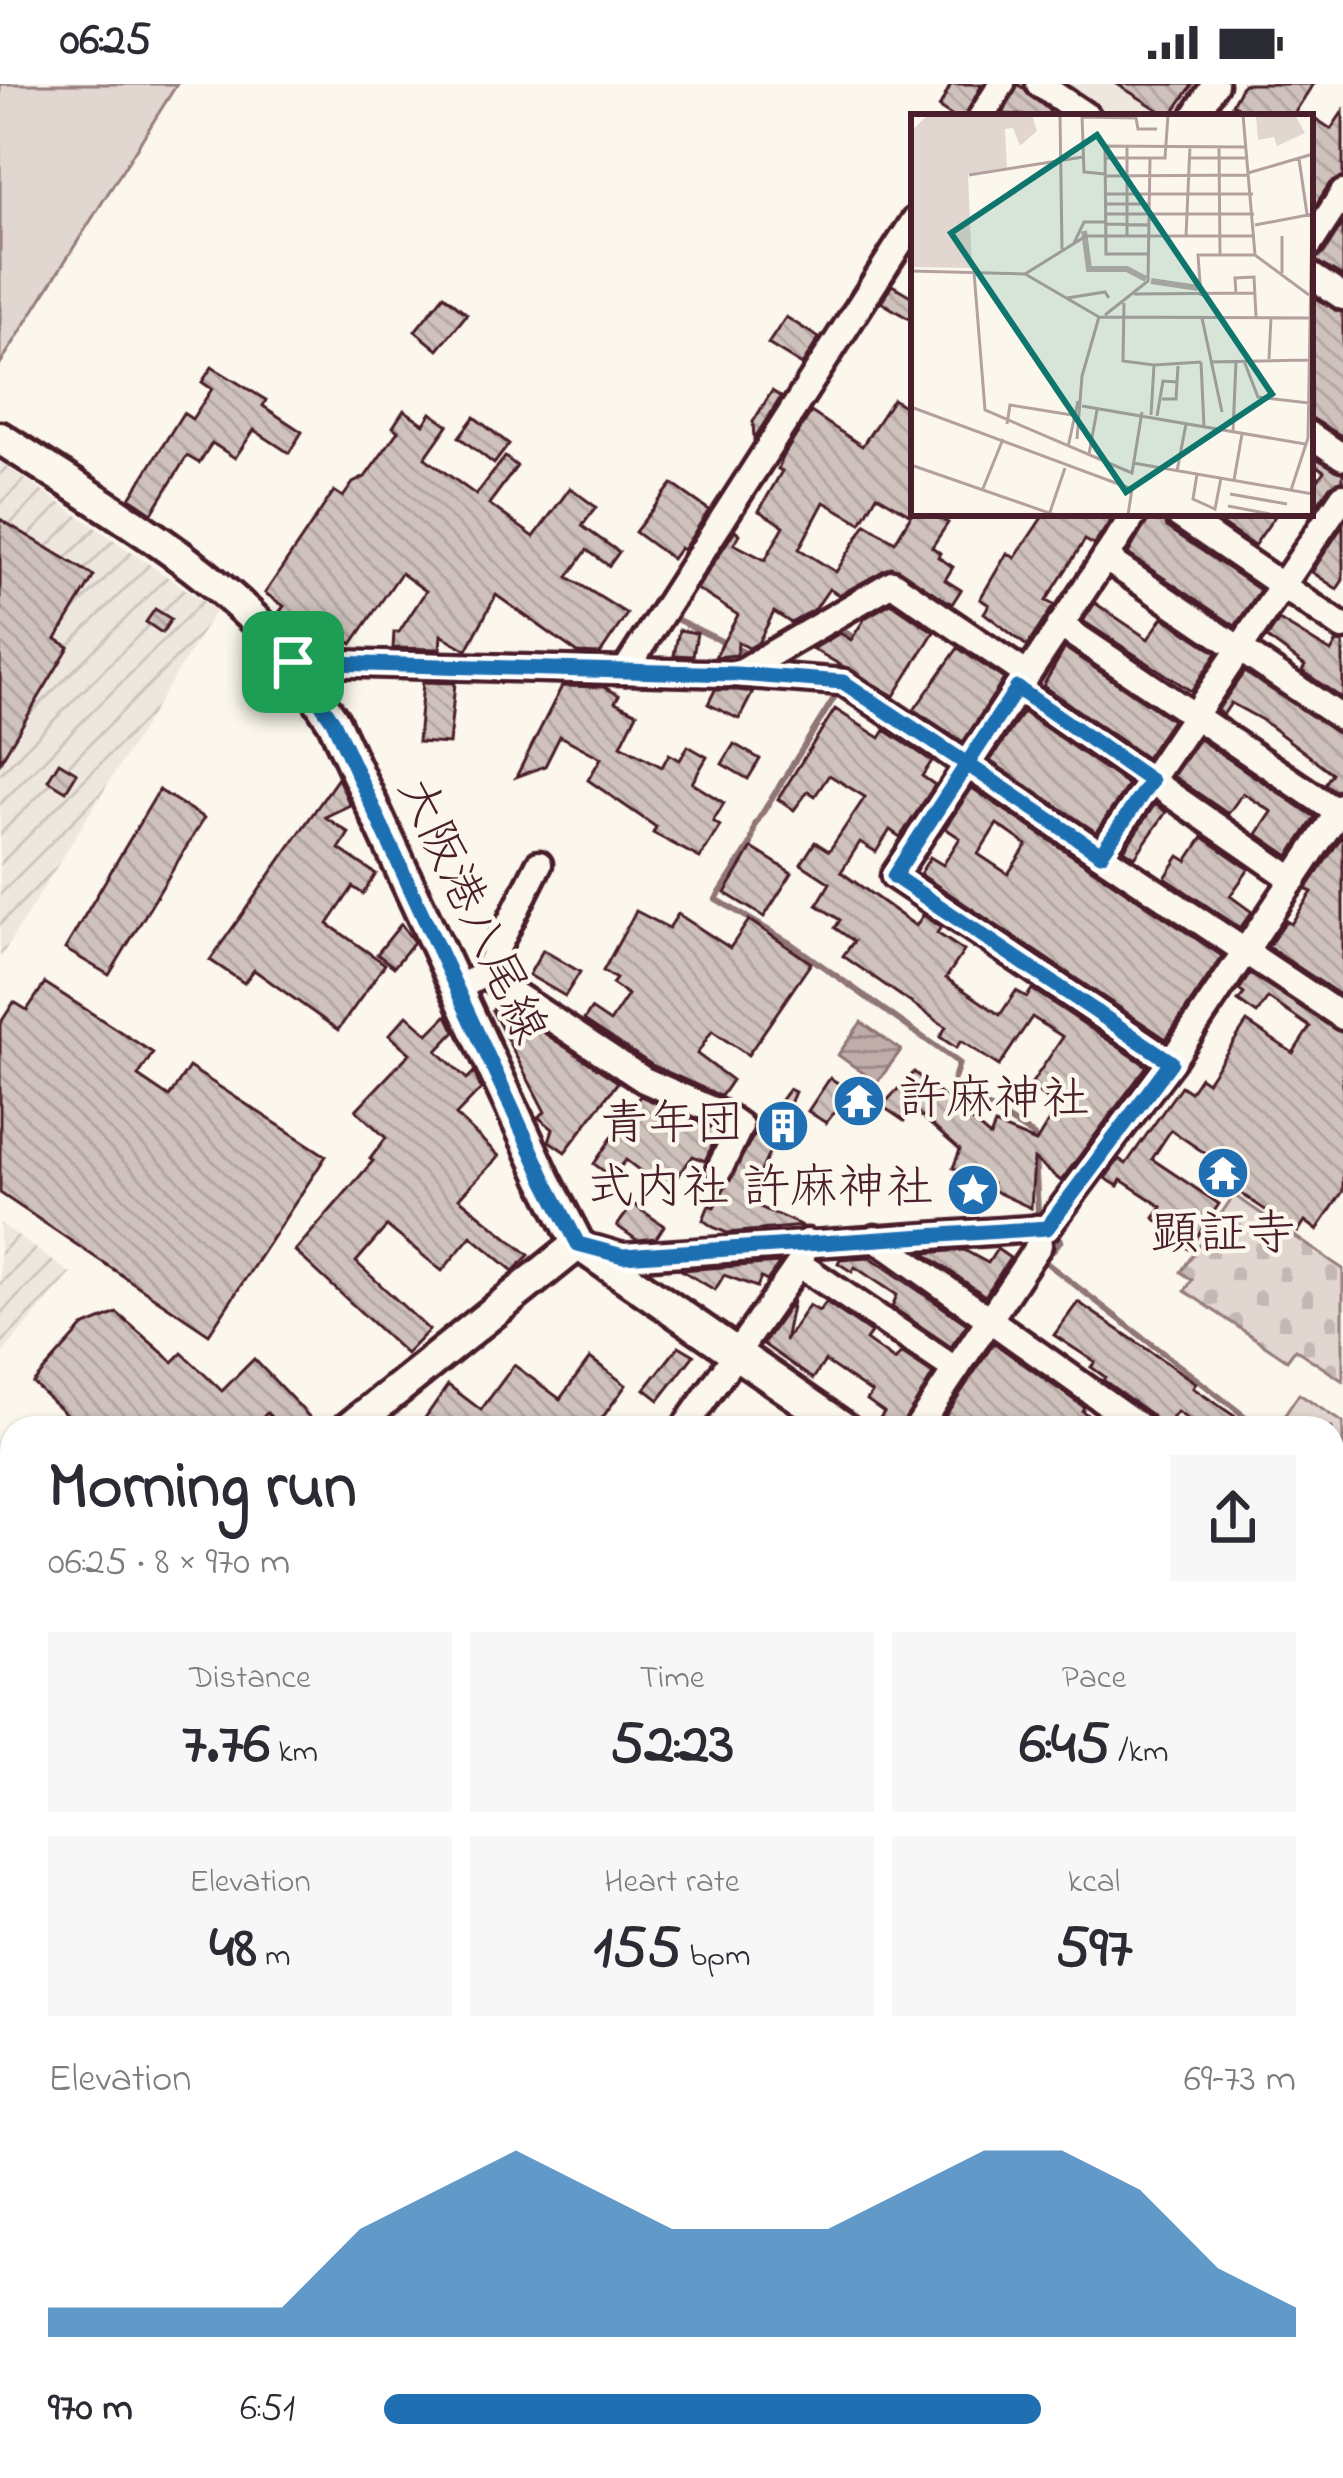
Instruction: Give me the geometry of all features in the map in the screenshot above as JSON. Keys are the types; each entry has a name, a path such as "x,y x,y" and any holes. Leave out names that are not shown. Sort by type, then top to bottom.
{"main road":[{"name":"大阪港八尾線","path":"0,438 176,554 246,611 293,662 333,721 470,981 578,1244 826,1416"},
{"path":"364,1416 578,1244"}],"street":[{"path":"983,114 1002,84"},
{"path":"1039,84 1084,114"},
{"path":"1196,114 1215,84"},
{"path":"1313,239 1343,193"},
{"path":"625,671 911,232"},
{"path":"1313,277 1343,297"},
{"path":"1313,436 1343,457"},
{"path":"1101,854 1343,496"},
{"path":"1133,516 894,876 1171,1062"},
{"path":"1180,516 1343,627"},
{"path":"1105,559 1343,719"},
{"path":"753,665 892,583 1151,781 1294,880"},
{"path":"578,1244 623,1256 803,1253 875,1238 1047,1228 1082,1184 1342,811 1060,626"},
{"path":"293,662 625,671 753,665 843,682 1343,1017"},
{"path":"539,864 470,981 644,1080 740,1126 719,1170"},
{"path":"925,1416 1039,1245 1037,1228"},
{"path":"875,1238 1125,1416"},
{"path":"693,1416 803,1253"},
{"path":"803,1253 956,1370"}],"shaded area":[{"path":"1048,84 1203,84 1184,114 1094,114"},
{"path":"0,462 216,610 0,958"},
{"path":"861,1022 901,1050 877,1083 838,1055"},
{"path":"0,1223 71,1274 0,1356"}],"green space":[{"path":"0,84 177,84 0,364"},
{"path":"1234,1195 1343,1269 1343,1381 1295,1349 1287,1360 1185,1291 1192,1280 1181,1272"},
{"path":"1299,1394 1332,1416 1284,1416"}],"building":[{"path":"951,84 982,84 967,114 948,114 939,108"},
{"path":"1018,84 1050,111 1048,114 1003,114"},
{"path":"1117,84 1193,84 1172,114"},
{"path":"1243,84 1313,84 1294,114 1233,114 1237,107 1232,104"},
{"path":"1343,111 1343,177 1330,183 1313,209 1313,117 1331,129"},
{"path":"1343,223 1343,277 1314,260"},
{"path":"892,285 911,296 911,320 881,302"},
{"path":"444,295 467,314 438,350 415,331"},
{"path":"1313,297 1343,313 1343,437 1313,419"},
{"path":"786,317 819,338 802,365 768,344"},
{"path":"212,367 266,400 263,406 302,432 289,453 254,430 235,458 212,443 199,463 187,456 152,513 130,498 183,413 192,419 212,389 202,382"},
{"path":"772,391 781,397 754,439 753,422"},
{"path":"893,399 911,411 911,515 911,516 937,516 948,523 932,547 953,567 945,580 961,590 952,604 891,567 839,595 829,589 816,608 791,623 774,612 758,643 749,648 738,642 737,655 715,657 738,615 697,589 735,530 740,534 734,544 765,560 784,526 759,511 782,471 778,469 782,458 811,412 862,446","holes":["877,495 911,515 895,542 866,524 836,572 799,549 824,502 861,523"]},
{"path":"404,410 424,424 431,413 448,425 425,458 476,495 505,457 517,466 489,504 534,537 570,488 596,507 582,526 619,552 609,566 587,550 568,577 627,614 600,654 578,653 496,595 467,650 441,635 440,649 393,648 394,632 399,632 426,591 401,573 352,644 329,628 319,642 278,614 284,606 265,593 334,491 343,497 353,483 365,477 398,431 393,427"},
{"path":"474,417 509,444 494,464 459,437"},
{"path":"1313,457 1343,473 1343,480 1330,486 1313,511 1313,487 1324,471 1313,464"},
{"path":"672,484 709,510 672,559 635,532"},
{"path":"1043,516 1105,516 1111,520 1094,545 1085,540 1046,601 1054,605 1027,646 984,613 989,605 980,599 1007,553 1015,558"},
{"path":"1149,516 1162,516 1167,527 1260,590 1235,626 1128,554"},
{"path":"1209,516 1275,516 1254,546"},
{"path":"0,519 94,576 56,639 69,647 0,762"},
{"path":"1343,525 1343,580 1337,589 1312,572"},
{"path":"891,603 934,632 894,696 813,649 840,633 851,640 865,618"},
{"path":"1095,603 1148,639 1163,617 1217,653 1191,691 1083,621"},
{"path":"155,609 171,619 162,633 146,622"},
{"path":"1279,620 1331,652 1337,642 1343,643 1343,699 1302,671 1305,666 1267,638"},
{"path":"679,630 697,633 693,656 674,655"},
{"path":"958,648 1004,679 963,742 914,710"},
{"path":"1065,648 1172,720 1146,758 1043,686"},
{"path":"1244,672 1343,735 1343,789 1335,791 1325,784 1332,773 1262,720 1231,703 1223,715 1217,711"},
{"path":"423,682 455,683 449,744 418,742"},
{"path":"562,686 604,687 619,695 615,702 637,713 621,745 662,767 669,754 680,760 688,746 707,757 692,783 724,803 713,821 720,826 700,858 653,833 656,827 588,780 601,758 560,736 545,766 516,777"},
{"path":"715,690 753,692 739,719 708,704"},
{"path":"835,709 880,738 885,730 932,761 922,776 935,785 900,837 890,830 876,852 860,842 841,872 916,926 923,915 941,927 937,933 964,951 946,978 1000,1015 1016,991 1027,997 1032,989 1147,1066 1061,1181 1034,1159 1031,1208 990,1189 992,1183 953,1168 960,1150 912,1108 904,1121 882,1106 914,1072 990,1137 995,1125 1036,1142 1058,1106 1029,1087 1063,1037 1032,1017 999,1066 961,1041 956,1048 940,1037 946,1027 843,956 854,941 835,928 840,920 817,905 830,883 801,864 815,842 829,851 865,797 829,775 815,796 808,791 794,810 778,799"},
{"path":"1023,712 1128,785 1096,832 990,761"},
{"path":"1199,739 1315,817 1289,856 1257,834 1272,812 1243,793 1228,814 1173,776"},
{"path":"734,744 760,759 748,779 722,764"},
{"path":"59,762 77,773 66,791 48,780"},
{"path":"338,778 350,805 325,817 349,833 339,849 376,874 363,894 353,887 328,924 385,964 338,1030 254,970 244,983 210,960"},
{"path":"972,788 1222,956 1166,1039 920,874 930,857 943,865 960,838 945,828","holes":["997,824 1027,845 1008,874 978,854"]},
{"path":"159,790 204,818 109,975 65,949"},
{"path":"1155,804 1166,812 1135,857 1124,850"},
{"path":"1343,835 1343,997 1268,947 1286,921 1291,924 1312,892 1307,890 1309,885"},
{"path":"1203,837 1249,869 1230,896 1252,912 1240,928 1165,878 1179,856 1187,861"},
{"path":"752,848 792,873 764,917 725,893"},
{"path":"636,911 669,928 678,914 730,948 749,920 811,963 748,1055 712,1031 697,1054 732,1080 721,1096 652,1065 584,1020 591,1009 610,1022 628,995 603,971"},
{"path":"401,924 414,942 394,967 377,954"},
{"path":"543,950 580,972 565,996 529,975"},
{"path":"1250,974 1343,1033 1343,1191 1317,1230 1305,1221 1298,1232 1233,1188 1240,1177 1171,1130 1152,1159 1219,1204 1189,1249 1154,1218 1162,1207 1121,1180 1118,1186 1105,1178 1119,1159 1126,1164 1181,1086 1190,1092 1200,1077 1207,1082 1247,1022 1293,1053 1310,1027 1268,998 1257,1014 1238,1001"},
{"path":"45,983 153,1053 138,1076 169,1097 189,1067 326,1156 209,1334 0,1193 0,1024 14,1002 27,1010"},
{"path":"501,1005 520,1024 523,1019 618,1082 565,1152 549,1141 553,1129 538,1117 545,1112 492,1010"},
{"path":"407,1015 428,1034 447,1015 455,1032 437,1051 467,1079 474,1072 481,1089 456,1115 499,1156 459,1198 529,1255 513,1271 471,1236 442,1271 387,1226 356,1262 429,1330 406,1354 295,1251 373,1161 386,1138 356,1110 410,1053 389,1035"},
{"path":"830,1078 851,1091 826,1123 808,1111"},
{"path":"789,1089 795,1092 784,1117 801,1129 792,1142 778,1132 748,1202 803,1226 727,1233 713,1227 703,1220 709,1205 714,1207 751,1140"},
{"path":"640,1096 719,1131 705,1161 693,1156 666,1191 626,1160 612,1177 594,1164"},
{"path":"633,1204 664,1226 656,1238 637,1240 617,1226"},
{"path":"997,1249 1010,1258 985,1296 924,1253 964,1250 988,1263"},
{"path":"870,1257 967,1324 951,1347 892,1307 897,1295 855,1267 852,1272 838,1263"},
{"path":"780,1263 757,1287 724,1275 715,1290 681,1270"},
{"path":"793,1301 785,1341 809,1305 819,1311 826,1302 871,1333 866,1340 895,1361 901,1353 933,1374 908,1416 881,1416 884,1412 867,1400 872,1393 825,1361 813,1379 763,1344"},
{"path":"1078,1302 1196,1383 1193,1388 1234,1416 1177,1412 1152,1416 1103,1380 1091,1367 1095,1362 1054,1335"},
{"path":"117,1313 173,1362 182,1353 222,1391 254,1359 309,1416 68,1416 33,1383 83,1327"},
{"path":"994,1343 1084,1407 1082,1411 1089,1416 945,1416"},
{"path":"679,1346 694,1355 659,1400 645,1389"},
{"path":"590,1358 626,1385 604,1416 426,1416 448,1385 481,1410 514,1365 560,1399"}],"waterway":[{"path":"676,619 754,657"},
{"path":"833,624 857,640"},
{"path":"839,690 755,825 751,844 716,899 790,943 959,1063 952,1085 1034,1136 1038,1213"},
{"path":"1056,1231 1061,1240 1044,1261 1244,1416"}],"place":[{"name":"許麻神社","path":"859,1101"},
{"name":"青年団","path":"783,1126"},
{"name":"顕証寺","path":"1223,1173"},
{"name":"式内社 許麻神社","path":"973,1190"}],"route":[{"path":"293,662 333,721 578,1244 623,1256 1047,1228 1171,1062 894,876 967,764 1101,854 1151,781 1017,688 967,764 843,682 736,674 293,662"}]}
